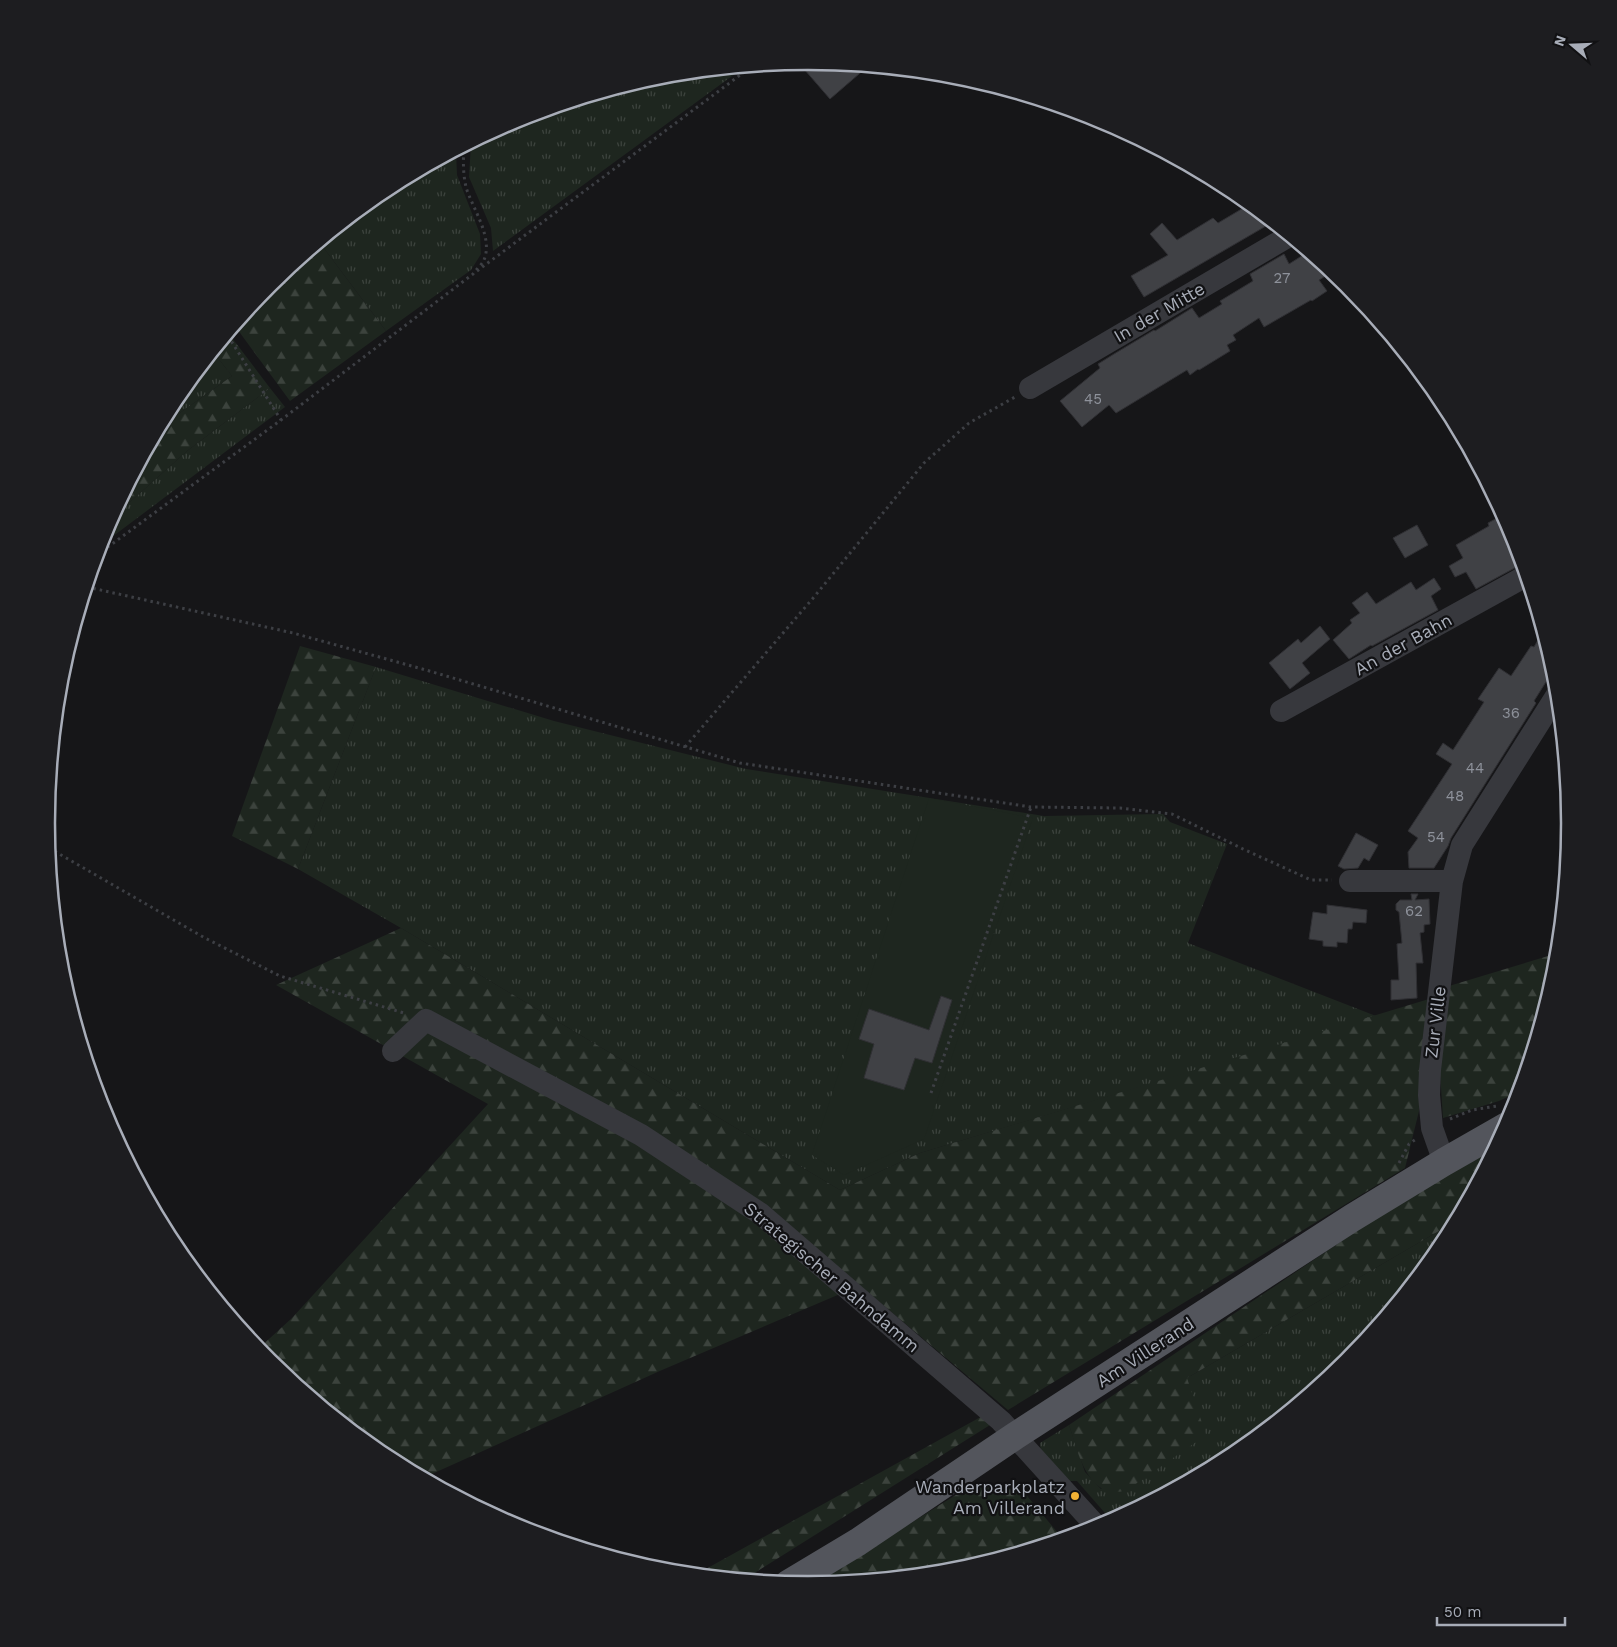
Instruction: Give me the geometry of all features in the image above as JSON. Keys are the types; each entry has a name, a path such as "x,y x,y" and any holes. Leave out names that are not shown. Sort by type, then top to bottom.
{"main road":[{"name":"Am Villerand","path":"800,1577 858,1542 1015,1436 1352,1218 1495,1133"}],"street":[{"name":"In der Mitte","path":"1030,388 1283,239"},
{"name":"An der Bahn","path":"1281,711 1521,579"},
{"name":"Zur Ville","path":"1444,1162 1432,1128 1429,1095 1430,1070 1452,881 1462,845 1552,701"},
{"path":"1350,881 1452,881"},
{"path":"393,1051 426,1020"},
{"name":"Strategischer Bahndamm","path":"426,1020 640,1135 762,1214 984,1406 1015,1436 1092,1522"}],"path":[{"path":"107,547 281,420 742,73"},
{"path":"464,154 463,169 466,187 487,245 484,261 473,274"},
{"path":"231,341 281,420"},
{"path":"685,748 814,597 924,463 969,422 1030,388"},
{"path":"93,589 293,633 426,670 740,763 1031,808 1120,808 1172,814 1311,880 1350,881"},
{"path":"931,1094 1031,808"},
{"path":"56,852 206,938 280,976 426,1020"}],"green space":[{"path":"735,74 493,251 491,228 469,177 471,150 520,127 566,110 661,84"},
{"path":"456,158 457,175 480,234 481,254 471,270 386,331 323,248 390,197"},
{"path":"323,248 386,331 290,401 239,331 276,291"},
{"path":"233,339 270,388 187,451 126,506 156,447 174,418 232,376 217,357"},
{"path":"217,357 232,376 174,418"},
{"path":"270,388 285,407 111,538 126,506 187,451"},
{"path":"300,646 376,667 298,869 232,836"},
{"path":"376,667 554,721 746,769 1044,816 1163,814 1170,822 1227,844 1188,943 1376,1016 920,1153 840,1190 401,928 298,869"},
{"path":"929,798 1033,818 924,1139 844,1175 812,1155"},
{"path":"401,928 840,1190 920,1153 1429,999 1420,1074 1419,1111 1405,1168 1008,1410 858,1284 840,1294 662,1370 430,1475 390,1450 350,1421 312,1390 264,1343 292,1318 488,1104 276,985"},
{"path":"1551,955 1536,1019 1511,1095 1499,1101 1443,1118 1440,1072 1449,986"},
{"path":"1486,1153 1443,1228 1187,1378 1206,1435 1127,1490 1115,1492 1105,1490 1096,1484 1084,1467 1069,1425 1444,1172"},
{"path":"1443,1228 1406,1282 1375,1320 1341,1356 1305,1390 1267,1421 1227,1450 1185,1476 1107,1515 1077,1481 1063,1481 1041,1458 1040,1443 1069,1425 1085,1472 1101,1489 1187,1378"},
{"path":"986,1414 990,1425 752,1574 704,1570"},
{"path":"997,1486 1023,1491 1059,1534 956,1563 907,1571 826,1576 967,1488"}],"building":[{"path":"805,70 861,72 830,99"},
{"path":"1243,208 1266,226 1144,297 1131,276 1168,255 1150,234 1162,223 1177,240 1213,218 1218,223"},
{"path":"1284,254 1289,264 1303,255 1325,276 1319,280 1327,291 1264,327 1259,318 1233,335 1236,340 1227,345 1230,351 1190,375 1187,370 1116,413 1109,405 1082,427 1060,401 1100,368 1098,364 1154,330 1192,308 1199,318 1222,304 1220,301 1253,281 1250,274"},
{"path":"1497,518 1517,567 1476,589 1466,572 1455,577 1449,566 1463,558 1456,545 1489,526 1488,523"},
{"path":"1417,525 1428,545 1405,558 1393,538"},
{"path":"1434,578 1441,589 1431,596 1438,610 1371,645 1349,659 1333,640 1352,623 1350,620 1360,613 1352,603 1367,592 1376,604 1411,582 1416,590"},
{"path":"1320,626 1330,639 1302,663 1310,673 1290,689 1269,663 1298,639 1301,643"},
{"path":"1539,641 1548,678 1534,701 1536,703 1434,868 1409,868 1408,852 1418,838 1408,831 1452,764 1436,754 1443,743 1453,750 1484,702 1478,699 1499,668 1511,676 1531,646 1534,647"},
{"path":"1356,833 1378,845 1369,861 1364,858 1358,868 1344,869 1338,866"},
{"path":"1411,894 1418,894 1415,900 1429,899 1430,924 1424,925 1424,932 1420,933 1423,963 1416,963 1417,998 1391,1000 1391,980 1399,980 1397,944 1402,943 1399,912 1396,910 1396,904 1400,900 1412,900"},
{"path":"1327,905 1367,910 1366,923 1353,922 1352,929 1348,929 1347,943 1337,942 1337,947 1323,946 1323,941 1309,939 1313,912 1327,914"},
{"path":"941,996 952,1000 932,1063 915,1058 904,1090 864,1078 874,1044 859,1039 869,1009 929,1030"}],"place":[{"name":"Wanderparkplatz Am Villerand","path":"1075,1496"}]}
